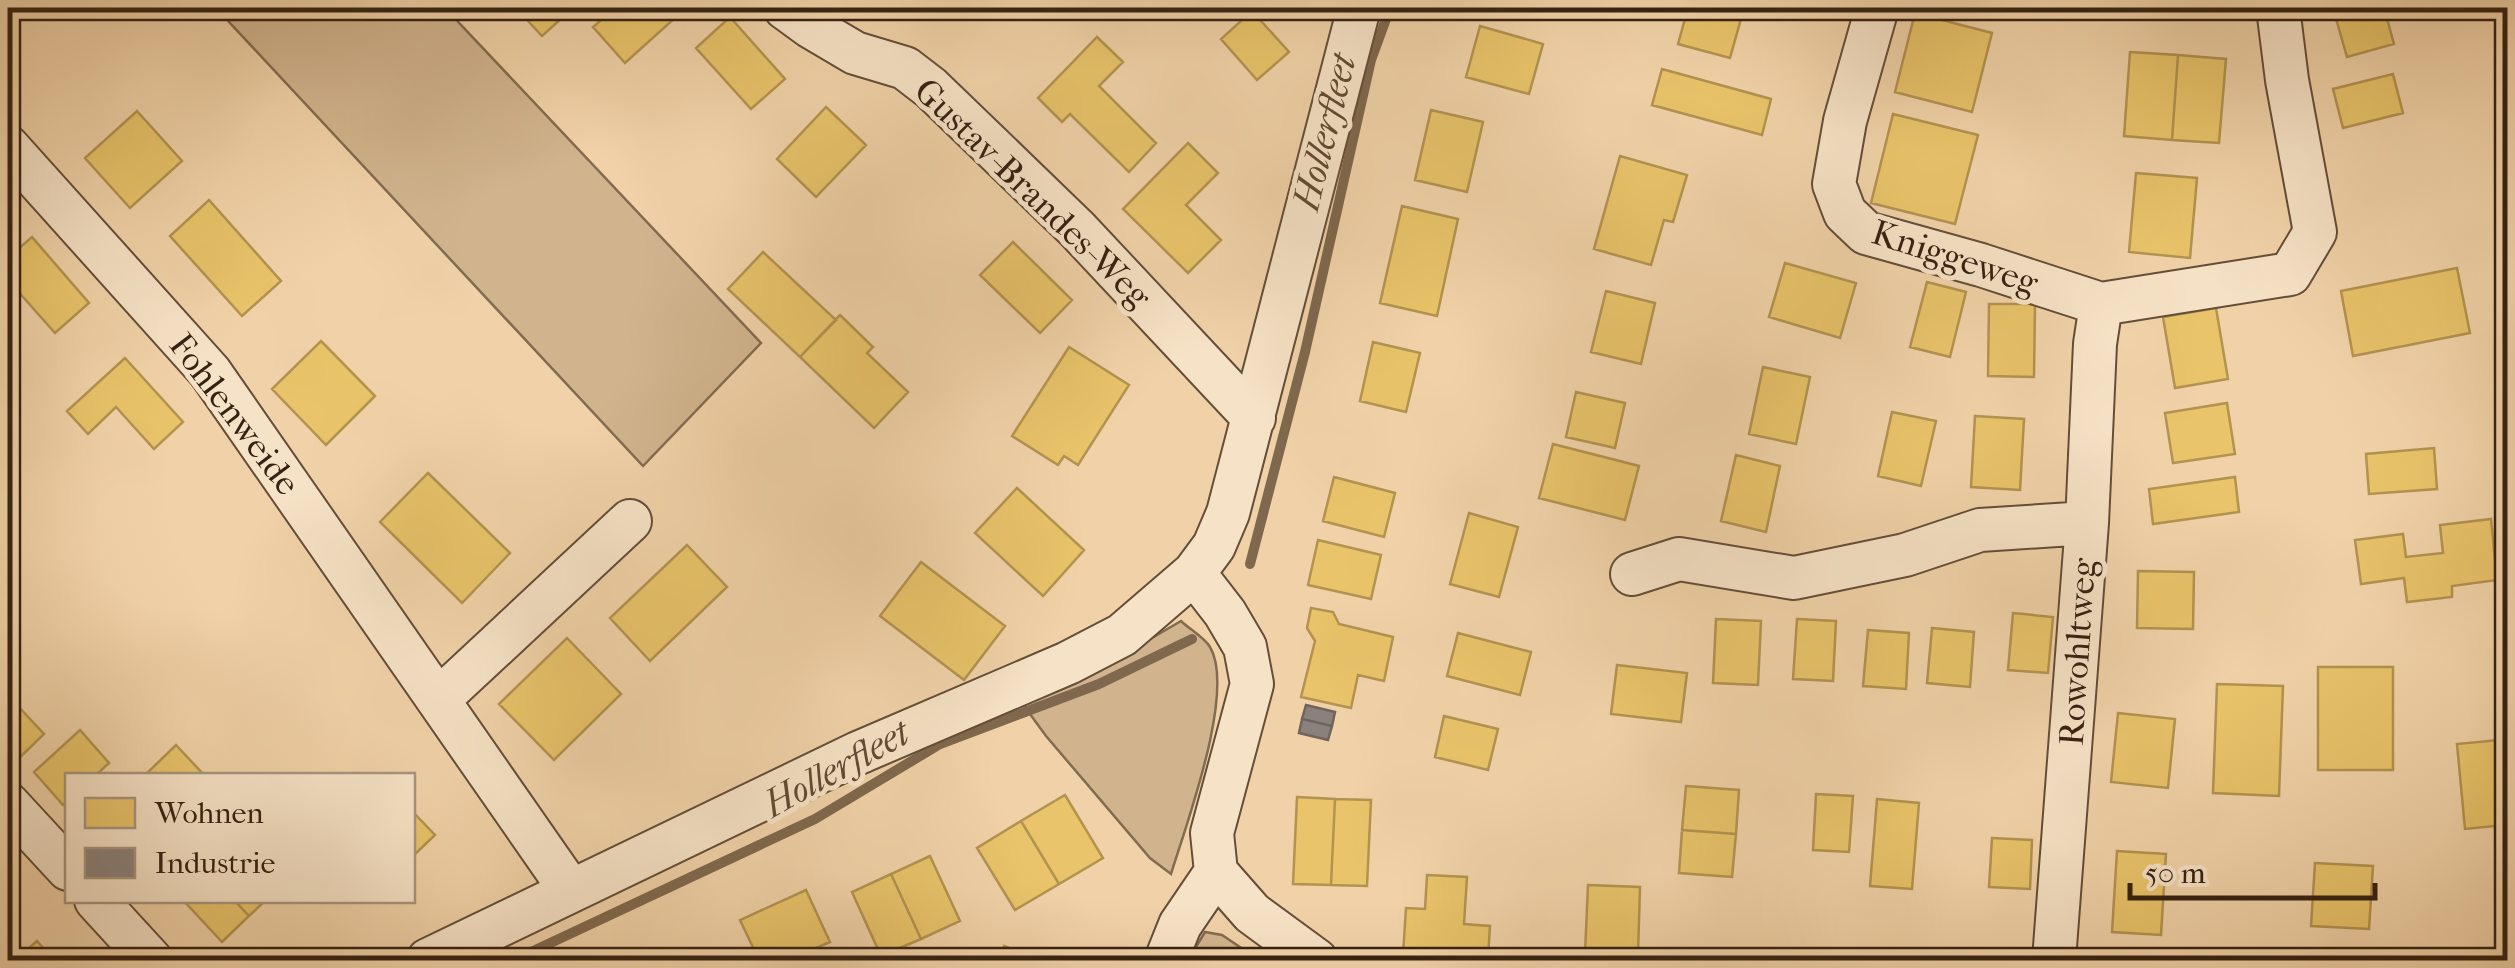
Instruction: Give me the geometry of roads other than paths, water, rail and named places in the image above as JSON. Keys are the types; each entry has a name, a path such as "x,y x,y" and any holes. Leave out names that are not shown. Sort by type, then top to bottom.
{"street":[{"name":"Gustav-Brandes-Weg","path":"785,8 840,44 905,68 931,88 1077,228 1254,418"},
{"path":"428,960 858,753 1068,663 1122,635 1194,573 1214,546 1228,513 1358,8"},
{"name":"Kniggeweg","path":"1877,8 1845,121 1834,184 1845,213 1866,233 1981,265 2098,324 2290,274 2315,232 2286,80 2278,8"},
{"name":"Fohlenweide","path":"8,148 210,372 571,891"},
{"name":"Rowohltweg","path":"2054,960 2098,324"},
{"path":"439,699 630,521"},
{"path":"1632,574 1679,559 1794,578 1906,554 1980,530 2087,523"},
{"path":"1194,573 1225,612 1245,647 1252,684 1212,834 1216,872 1252,913 1316,960"},
{"path":"8,804 65,866"},
{"path":"1166,960 1180,925 1216,872"},
{"path":"99,903 151,960"}],"waterway":[{"name":"Hollerfleet","path":"1250,564 1305,352 1371,60 1390,8"},
{"name":"Hollerfleet","path":"514,960 815,819 940,744 1099,684 1192,639"}]}
